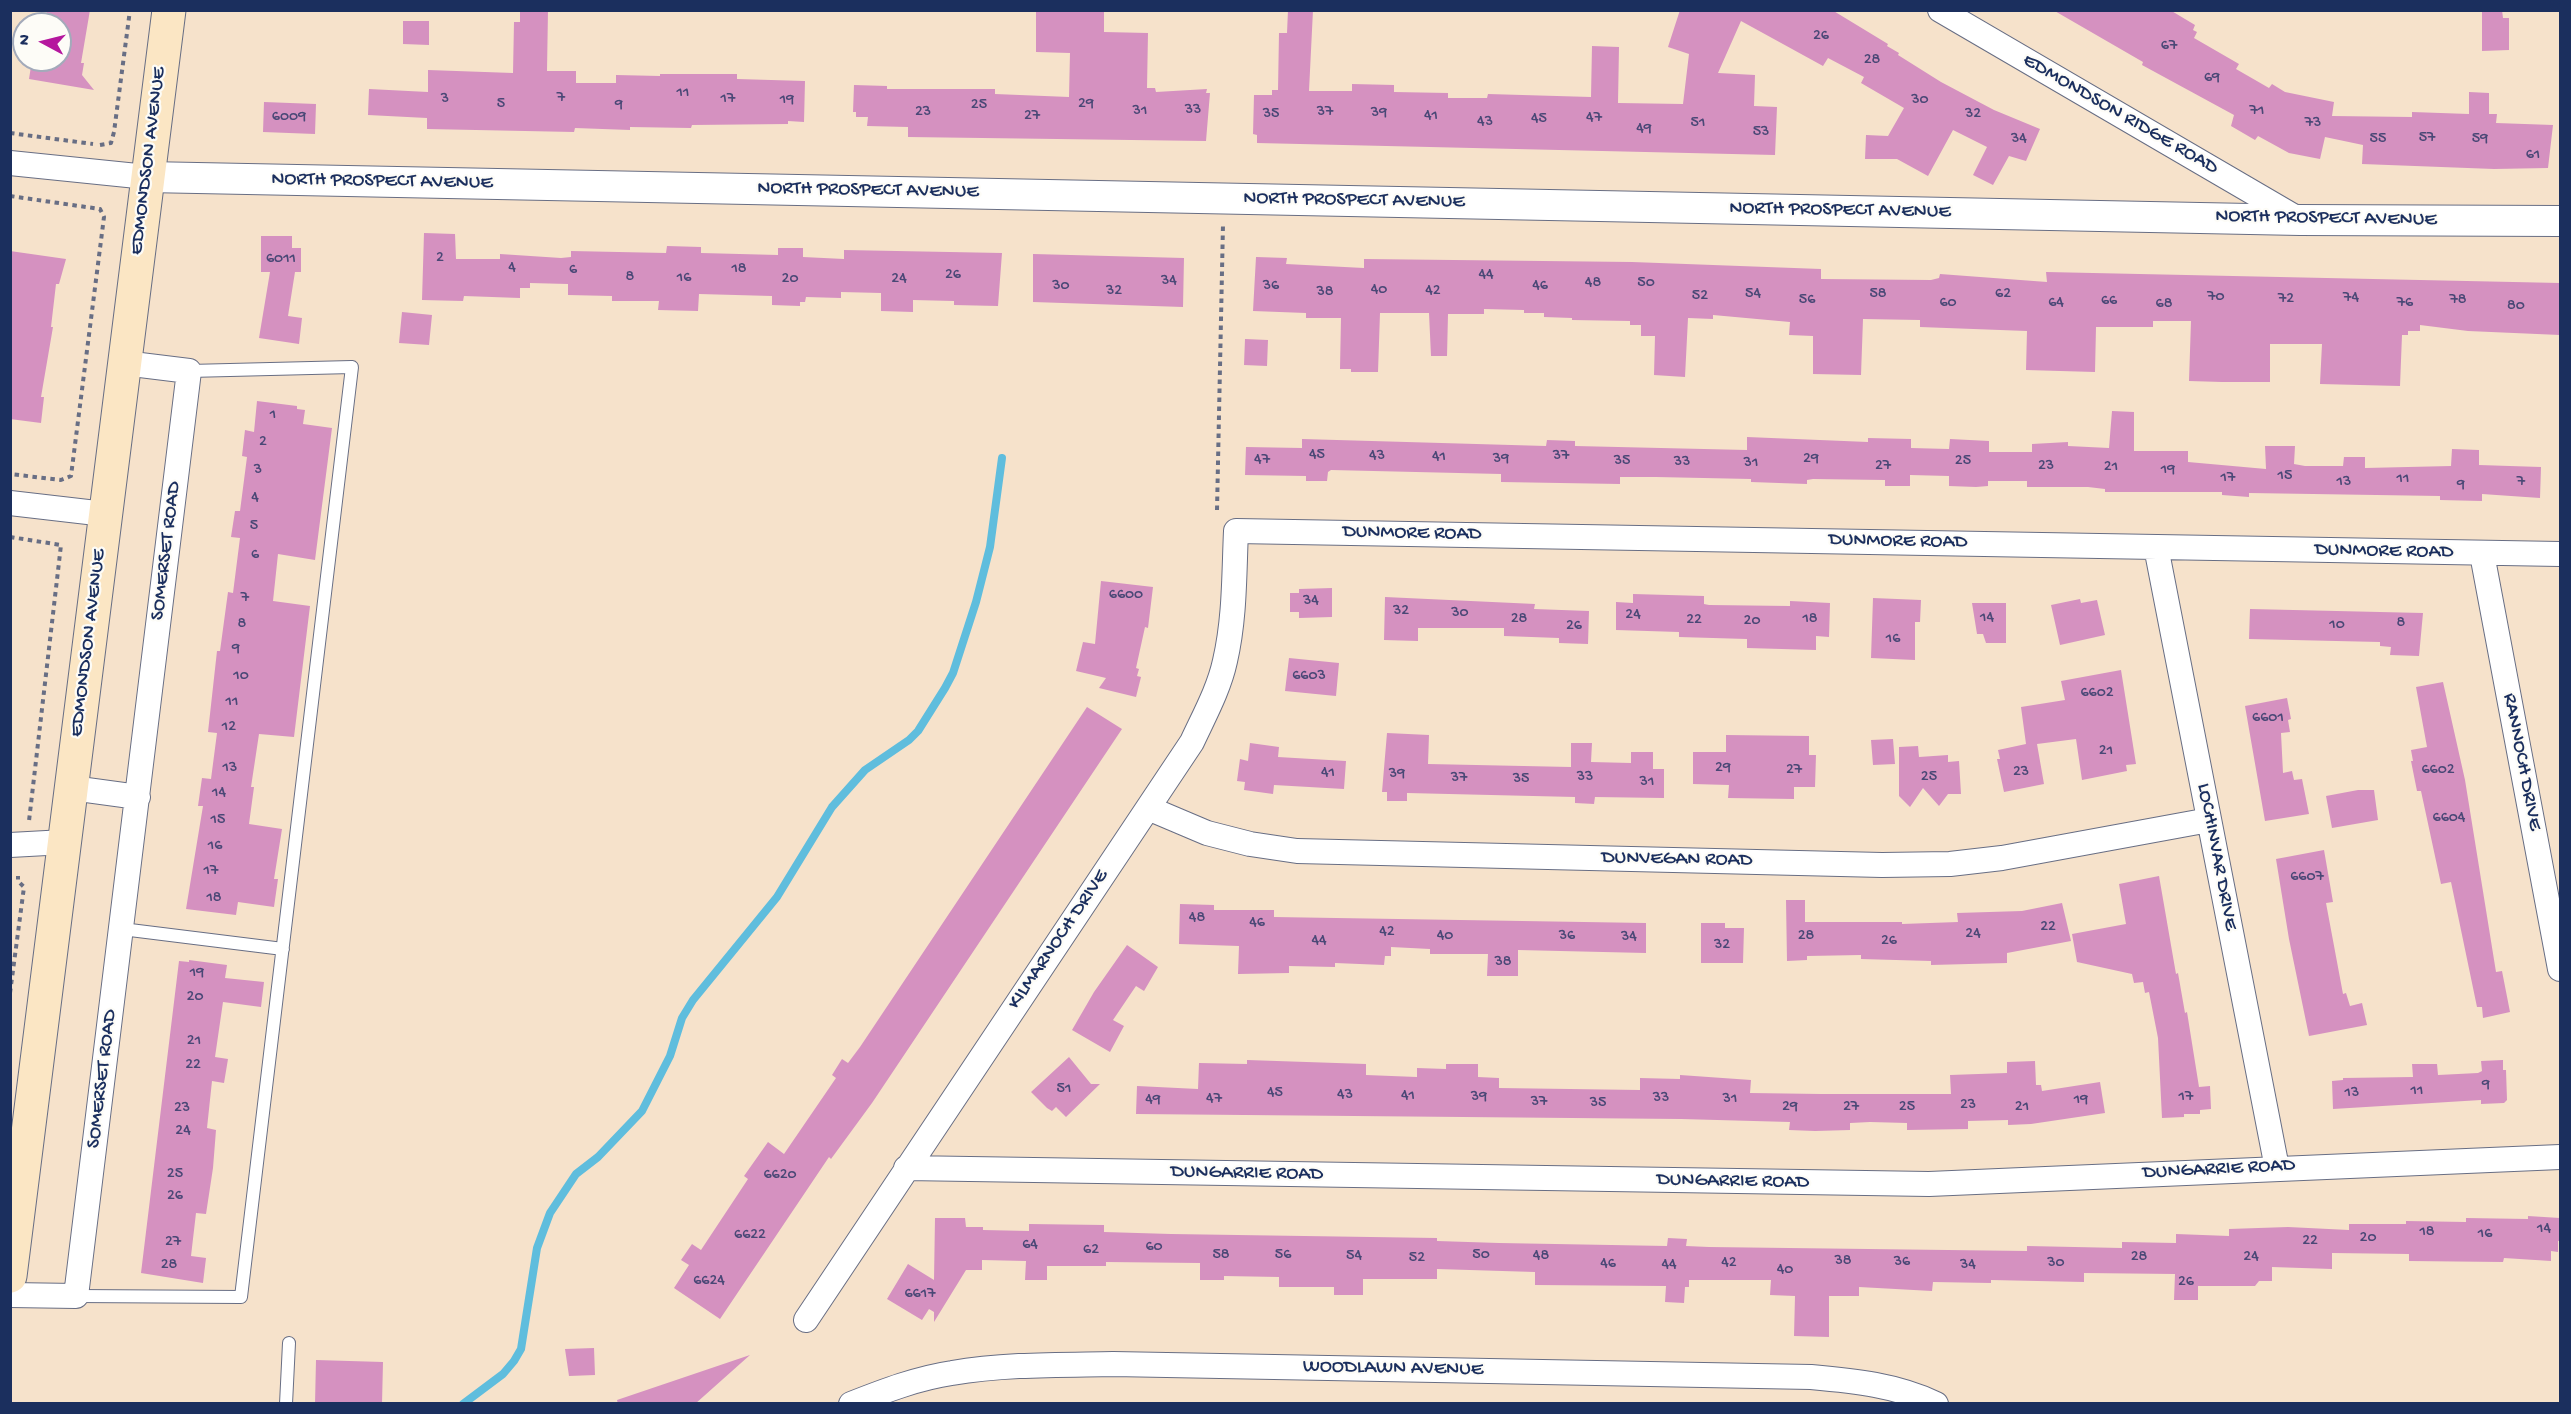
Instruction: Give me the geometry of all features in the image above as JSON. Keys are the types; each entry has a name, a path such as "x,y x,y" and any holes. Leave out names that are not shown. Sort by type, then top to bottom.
{"main road":[{"name":"EDMONDSON AVENUE","path":"10,1276 169,10"}],"street":[{"name":"EDMONDSON RIDGE ROAD","path":"1940,10 2300,220"},
{"path":"10,164 147,177"},
{"name":"NORTH PROSPECT AVENUE","path":"147,177 2300,220 2560,220"},
{"path":"124,363 189,371"},
{"name":"SOMERSET ROAD","path":"76,1296 189,371"},
{"path":"10,503 105,514"},
{"name":"DUNMORE ROAD","path":"1236,531 2560,554"},
{"name":"KILMARNOCH DRIVE","path":"806,1320 1192,742 1211,702 1225,663 1233,614 1236,531"},
{"name":"LOCHINVAR DRIVE","path":"2156,547 2277,1168"},
{"name":"RANNOCH DRIVE","path":"2482,554 2560,969"},
{"path":"72,788 138,796"},
{"name":"DUNVEGAN ROAD","path":"1148,808 1208,833 1250,844 1296,851 1882,865 1950,864 2002,858 2209,820"},
{"path":"10,845 65,842"},
{"name":"DUNGARRIE ROAD","path":"906,1168 1929,1184 2560,1157"},
{"path":"10,1294 76,1296"},
{"name":"WOODLAWN AVENUE","path":"851,1404 885,1390 952,1373 1028,1366 1113,1364 1811,1377 1871,1382 1913,1393 1936,1404"}],"lane":[{"path":"76,1296 241,1297 352,368 189,371"},
{"path":"122,929 283,949"},
{"path":"286,1404 289,1343"}],"path":[{"path":"10,133 104,146 111,143 130,10"},
{"path":"10,196 100,209 104,217 71,476 61,480 10,474"},
{"path":"1217,510 1223,223"},
{"path":"10,537 61,545 29,825"},
{"path":"10,993 24,887 18,881 18,876"}],"building":[{"path":"47,10 90,10 81,63 84,63 82,75 94,90 29,79 30,72 72,72 72,12 47,12"},
{"path":"520,10 548,10 547,71 576,71 576,83 616,83 616,75 660,76 660,74 737,74 737,79 805,81 804,122 692,125 691,128 630,127 630,130 575,128 574,132 427,129 427,118 368,115 369,89 428,92 428,70 513,73 514,22 520,22"},
{"path":"1036,10 1104,10 1104,32 1148,33 1147,88 1155,88 1156,92 1207,89 1206,93 1210,93 1206,141 908,137 908,127 867,126 868,117 856,117 856,112 853,112 854,85 887,86 887,89 995,89 995,94 1069,97 1070,53 1036,52"},
{"path":"1288,10 1313,10 1309,91 1352,91 1352,84 1394,85 1394,92 1448,93 1448,98 1487,98 1488,94 1591,97 1592,46 1619,47 1618,103 1683,104 1689,54 1668,47 1680,10 1832,10 1888,44 1887,46 1899,53 1898,55 1941,82 1994,110 2040,129 2026,161 2009,156 1993,185 1973,175 1987,147 1953,130 1928,176 1897,159 1865,159 1866,135 1888,136 1904,108 1861,83 1864,77 1828,58 1823,66 1741,21 1718,73 1755,75 1754,106 1777,107 1775,155 1257,143 1257,135 1253,134 1254,95 1272,95 1272,90 1278,90 1279,33 1287,33"},
{"path":"2053,10 2170,10 2195,25 2193,30 2197,32 2194,38 2239,64 2236,69 2269,88 2272,84 2285,92 2334,102 2332,116 2412,117 2412,112 2469,114 2469,92 2489,93 2489,114 2497,114 2496,123 2553,125 2548,168 2494,169 2362,164 2363,145 2325,137 2320,159 2289,153 2258,136 2255,140 2231,126 2234,115 2142,65 2143,62"},
{"path":"2482,10 2502,10 2503,18 2509,18 2509,50 2482,51"},
{"path":"403,21 429,21 429,45 403,44"},
{"path":"264,102 316,104 315,134 263,132"},
{"path":"424,233 455,234 456,259 500,259 500,254 561,258 571,257 571,251 666,253 667,246 701,247 701,253 778,255 778,248 803,248 803,257 844,259 844,250 1002,253 998,306 954,305 954,301 913,300 913,312 881,311 881,293 841,292 841,298 806,297 805,302 800,302 800,306 772,305 772,296 699,294 698,311 658,310 659,301 612,301 612,296 568,295 568,284 530,283 530,288 520,288 520,298 464,296 463,301 422,300"},
{"path":"261,236 292,236 292,248 301,248 301,272 295,272 288,316 302,318 299,344 259,338 270,272 261,272"},
{"path":"10,251 66,259 59,284 56,284 51,327 53,327 41,397 44,397 41,423 10,419"},
{"path":"1033,254 1184,258 1183,307 1033,302"},
{"path":"1256,257 1287,258 1286,264 1364,268 1364,259 1632,262 1821,269 1821,279 1931,280 1939,278 1940,274 2047,282 2046,272 2560,283 2560,335 2468,331 2420,325 2420,331 2408,331 2408,335 2402,335 2400,386 2320,384 2322,344 2270,344 2270,382 2222,382 2189,381 2191,321 2153,321 2153,327 2096,327 2095,372 2026,370 2027,331 1920,327 1920,320 1863,319 1861,375 1813,374 1813,336 1789,335 1790,322 1713,315 1713,319 1688,318 1685,377 1654,375 1655,336 1641,336 1641,325 1630,325 1630,321 1572,320 1572,318 1544,317 1544,313 1524,313 1524,310 1484,309 1484,314 1448,314 1447,356 1431,356 1429,313 1380,313 1378,372 1351,372 1351,369 1340,369 1341,318 1306,318 1306,313 1253,311"},
{"path":"402,312 432,315 429,345 399,343"},
{"path":"1245,339 1268,340 1267,366 1244,365"},
{"path":"257,401 297,406 297,409 305,410 303,424 332,428 315,560 278,554 273,601 310,606 294,737 259,734 251,787 254,787 249,824 282,829 274,879 278,879 274,907 238,902 236,915 186,909 203,806 198,806 202,778 211,779 217,733 208,732 217,651 220,651 228,592 233,593 240,538 231,537 235,511 240,511 247,457 242,456 245,430 254,432"},
{"path":"2112,411 2134,412 2134,451 2188,451 2188,462 2266,469 2265,446 2295,446 2294,464 2305,466 2343,466 2344,457 2365,457 2365,468 2451,466 2452,449 2479,450 2479,465 2541,467 2540,498 2482,494 2482,501 2440,500 2440,496 2249,493 2249,497 2222,495 2222,492 2105,492 2105,489 2088,487 2027,487 2027,481 1988,481 1988,486 1976,487 1949,486 1949,476 1910,475 1910,486 1885,486 1885,480 1813,479 1807,480 1807,484 1751,482 1751,479 1656,477 1620,477 1620,484 1501,482 1501,474 1331,470 1328,472 1327,481 1306,481 1306,476 1245,475 1246,447 1302,448 1302,439 1546,446 1547,440 1575,441 1575,446 1747,450 1747,437 1868,442 1868,438 1911,439 1911,448 1949,449 1950,439 1989,441 1989,452 2032,452 2032,444 2068,442 2068,446 2109,448"},
{"path":"1101,581 1153,587 1148,628 1145,627 1136,668 1139,669 1137,676 1141,677 1136,697 1099,688 1106,678 1076,671 1083,642 1095,644"},
{"path":"1332,588 1332,617 1299,618 1299,612 1290,612 1290,593 1299,593 1299,589"},
{"path":"1633,594 1704,596 1704,604 1709,605 1790,606 1790,601 1830,603 1829,637 1816,636 1816,650 1747,648 1747,639 1679,637 1679,632 1616,630 1616,602 1633,603"},
{"path":"1385,597 1535,604 1534,609 1589,611 1588,644 1559,643 1559,638 1504,636 1504,628 1418,628 1418,641 1384,640"},
{"path":"1873,598 1921,600 1920,622 1915,622 1915,660 1871,658"},
{"path":"2080,599 2081,603 2097,600 2105,635 2060,645 2051,605"},
{"path":"1972,603 2006,603 2006,643 1986,643 1983,634 1977,634"},
{"path":"2250,609 2423,613 2419,656 2390,655 2391,647 2380,646 2380,642 2249,639"},
{"path":"1289,658 1339,663 1336,696 1285,691"},
{"path":"2121,670 2136,764 2126,765 2127,771 2082,780 2076,739 2037,744 2044,784 2004,792 1997,759 2000,759 1998,750 2026,744 2021,707 2065,700 2061,681"},
{"path":"2443,682 2465,780 2496,972 2502,971 2510,1012 2483,1018 2482,1007 2477,1007 2451,882 2441,884 2421,791 2417,791 2411,761 2413,761 2411,750 2427,747 2416,687"},
{"path":"2287,698 2291,719 2288,720 2290,732 2281,733 2283,773 2292,771 2294,780 2302,779 2309,814 2265,821 2245,706"},
{"path":"1087,707 1122,729 872,1103 831,1159 829,1157 720,1319 674,1288 689,1265 681,1260 692,1244 701,1250 748,1179 744,1176 768,1142 784,1154 836,1078 832,1075 842,1059 848,1063 860,1047"},
{"path":"1387,733 1429,735 1428,764 1571,767 1571,743 1592,743 1591,762 1631,763 1631,752 1653,752 1653,769 1664,769 1664,798 1595,797 1594,804 1575,803 1575,797 1407,793 1407,801 1387,801 1387,792 1382,792"},
{"path":"1726,735 1809,736 1809,755 1816,755 1815,787 1794,787 1794,799 1728,798 1729,785 1693,784 1693,752 1726,752"},
{"path":"1893,739 1895,764 1873,765 1871,740"},
{"path":"1250,743 1279,747 1278,757 1346,761 1344,789 1274,785 1273,794 1244,790 1245,782 1237,781 1240,759 1248,761"},
{"path":"1918,746 1919,757 1948,755 1948,762 1959,761 1961,794 1948,794 1939,806 1923,788 1910,807 1899,796 1899,747"},
{"path":"2358,790 2374,790 2378,820 2332,828 2326,796"},
{"path":"2324,850 2333,902 2326,903 2343,994 2346,993 2350,1006 2362,1003 2367,1025 2309,1036 2289,939 2276,859"},
{"path":"2159,876 2176,974 2178,973 2185,1013 2187,1012 2199,1087 2210,1086 2211,1109 2200,1110 2200,1114 2184,1114 2184,1117 2162,1118 2158,1038 2149,992 2145,993 2143,982 2134,983 2132,974 2077,962 2072,934 2126,924 2119,884"},
{"path":"1786,900 1805,900 1805,922 1902,922 1902,924 1958,922 1957,913 2022,911 2062,903 2071,941 2007,953 2007,963 1931,965 1931,961 1861,959 1861,955 1807,956 1807,960 1787,961"},
{"path":"1180,904 1214,905 1214,910 1274,910 1274,917 1646,923 1646,953 1518,950 1518,976 1487,976 1488,954 1430,954 1430,949 1391,947 1391,956 1385,956 1384,965 1335,963 1335,967 1289,966 1289,973 1238,974 1239,946 1179,944"},
{"path":"1701,923 1725,923 1725,928 1744,928 1743,963 1701,963"},
{"path":"1127,945 1158,967 1144,991 1136,986 1113,1020 1124,1026 1110,1052 1072,1030 1094,992"},
{"path":"189,960 227,965 225,978 264,982 261,1007 223,1002 215,1057 228,1059 224,1083 212,1081 207,1128 216,1130 213,1168 206,1214 196,1213 191,1256 206,1258 203,1283 141,1273 179,961 189,962"},
{"path":"1069,1057 1091,1084 1100,1084 1066,1117 1056,1107 1052,1111 1047,1108 1031,1092"},
{"path":"1247,1060 1366,1064 1366,1075 1417,1077 1417,1068 1446,1069 1446,1064 1478,1064 1478,1077 1499,1078 1499,1088 1640,1090 1640,1078 1680,1079 1680,1075 1751,1080 1750,1093 1821,1094 1951,1094 1950,1075 2007,1073 2007,1062 2035,1061 2036,1085 2041,1085 2042,1091 2100,1082 2105,1113 2031,1124 2008,1125 2008,1120 1968,1121 1968,1129 1907,1130 1907,1123 1870,1122 1850,1123 1850,1130 1815,1131 1789,1130 1790,1122 1681,1119 1136,1114 1137,1086 1198,1089 1199,1063 1247,1064"},
{"path":"2503,1060 2503,1070 2506,1070 2507,1100 2504,1103 2481,1104 2481,1100 2333,1109 2332,1081 2343,1080 2343,1078 2413,1077 2412,1064 2437,1064 2438,1075 2478,1073 2482,1071 2481,1061"},
{"path":"2528,1216 2560,1218 2558,1252 2551,1251 2551,1261 2504,1258 2503,1262 2409,1261 2409,1254 2332,1253 2332,1269 2272,1267 2272,1281 2259,1281 2255,1286 2198,1286 2198,1300 2174,1300 2175,1274 2084,1273 2084,1282 1991,1280 1991,1283 1933,1282 1932,1291 1859,1287 1859,1296 1829,1296 1829,1337 1794,1336 1795,1296 1770,1295 1771,1280 1689,1280 1689,1287 1685,1287 1684,1303 1665,1302 1666,1286 1535,1285 1535,1272 1437,1269 1437,1279 1363,1279 1363,1295 1334,1295 1334,1287 1279,1287 1279,1277 1224,1276 1224,1280 1200,1280 1200,1263 1106,1262 1106,1266 1047,1266 1047,1280 1025,1280 1026,1261 982,1260 982,1270 966,1270 934,1322 934,1312 929,1309 922,1320 887,1299 908,1264 934,1280 935,1218 965,1218 966,1227 983,1227 983,1230 1029,1231 1029,1224 1104,1225 1104,1232 1171,1234 1437,1238 1437,1241 1667,1246 1668,1238 1687,1239 1686,1246 1709,1247 2027,1251 2027,1246 2122,1248 2122,1242 2176,1243 2176,1234 2229,1236 2229,1229 2288,1227 2349,1230 2349,1224 2406,1224 2406,1221 2466,1222 2466,1218 2528,1219"},
{"path":"594,1348 595,1375 569,1376 565,1349"},
{"path":"750,1355 695,1404 618,1404 617,1400"},
{"path":"316,1360 383,1362 382,1404 315,1404"}],"waterway":[{"path":"463,1404 503,1374 521,1349 537,1248 550,1213 576,1174 598,1157 642,1111 670,1056 682,1018 693,1000 777,897 832,807 865,770 909,740 918,731 945,688 953,673 976,602 990,547 1002,458"}]}
